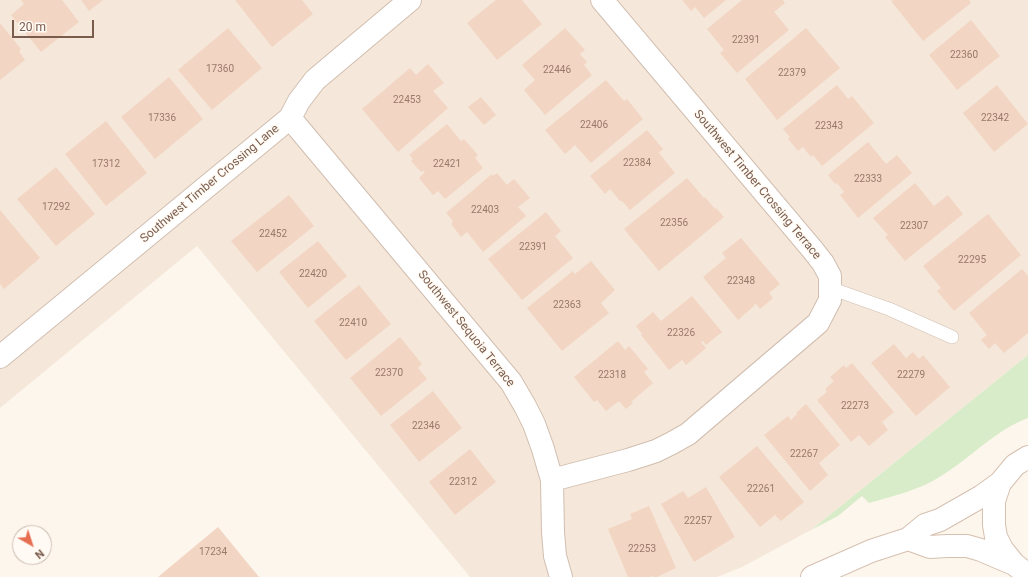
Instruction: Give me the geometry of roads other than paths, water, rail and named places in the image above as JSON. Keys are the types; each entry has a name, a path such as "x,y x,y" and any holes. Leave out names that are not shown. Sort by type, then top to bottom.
{"street":[{"name":"Southwest Timber Crossing Lane","path":"0,357 290,118 315,80 410,0"},
{"name":"Southwest Timber Crossing Terrace","path":"552,480 656,451 688,434 818,324 830,300 830,276 812,249 602,0"},
{"name":"Southwest Sequoia Terrace","path":"290,118 511,382 526,406 544,449 552,480 555,556 561,577"},
{"path":"812,577 871,551 908,539 925,525 940,520 982,496 1000,483 1015,465 1028,457"},
{"path":"1000,483 994,501 994,525 996,537 1002,549 1021,569"},
{"path":"908,539 930,547 967,546 981,550 1021,569"}],"lane":[{"path":"830,288 889,309 952,337"}]}
